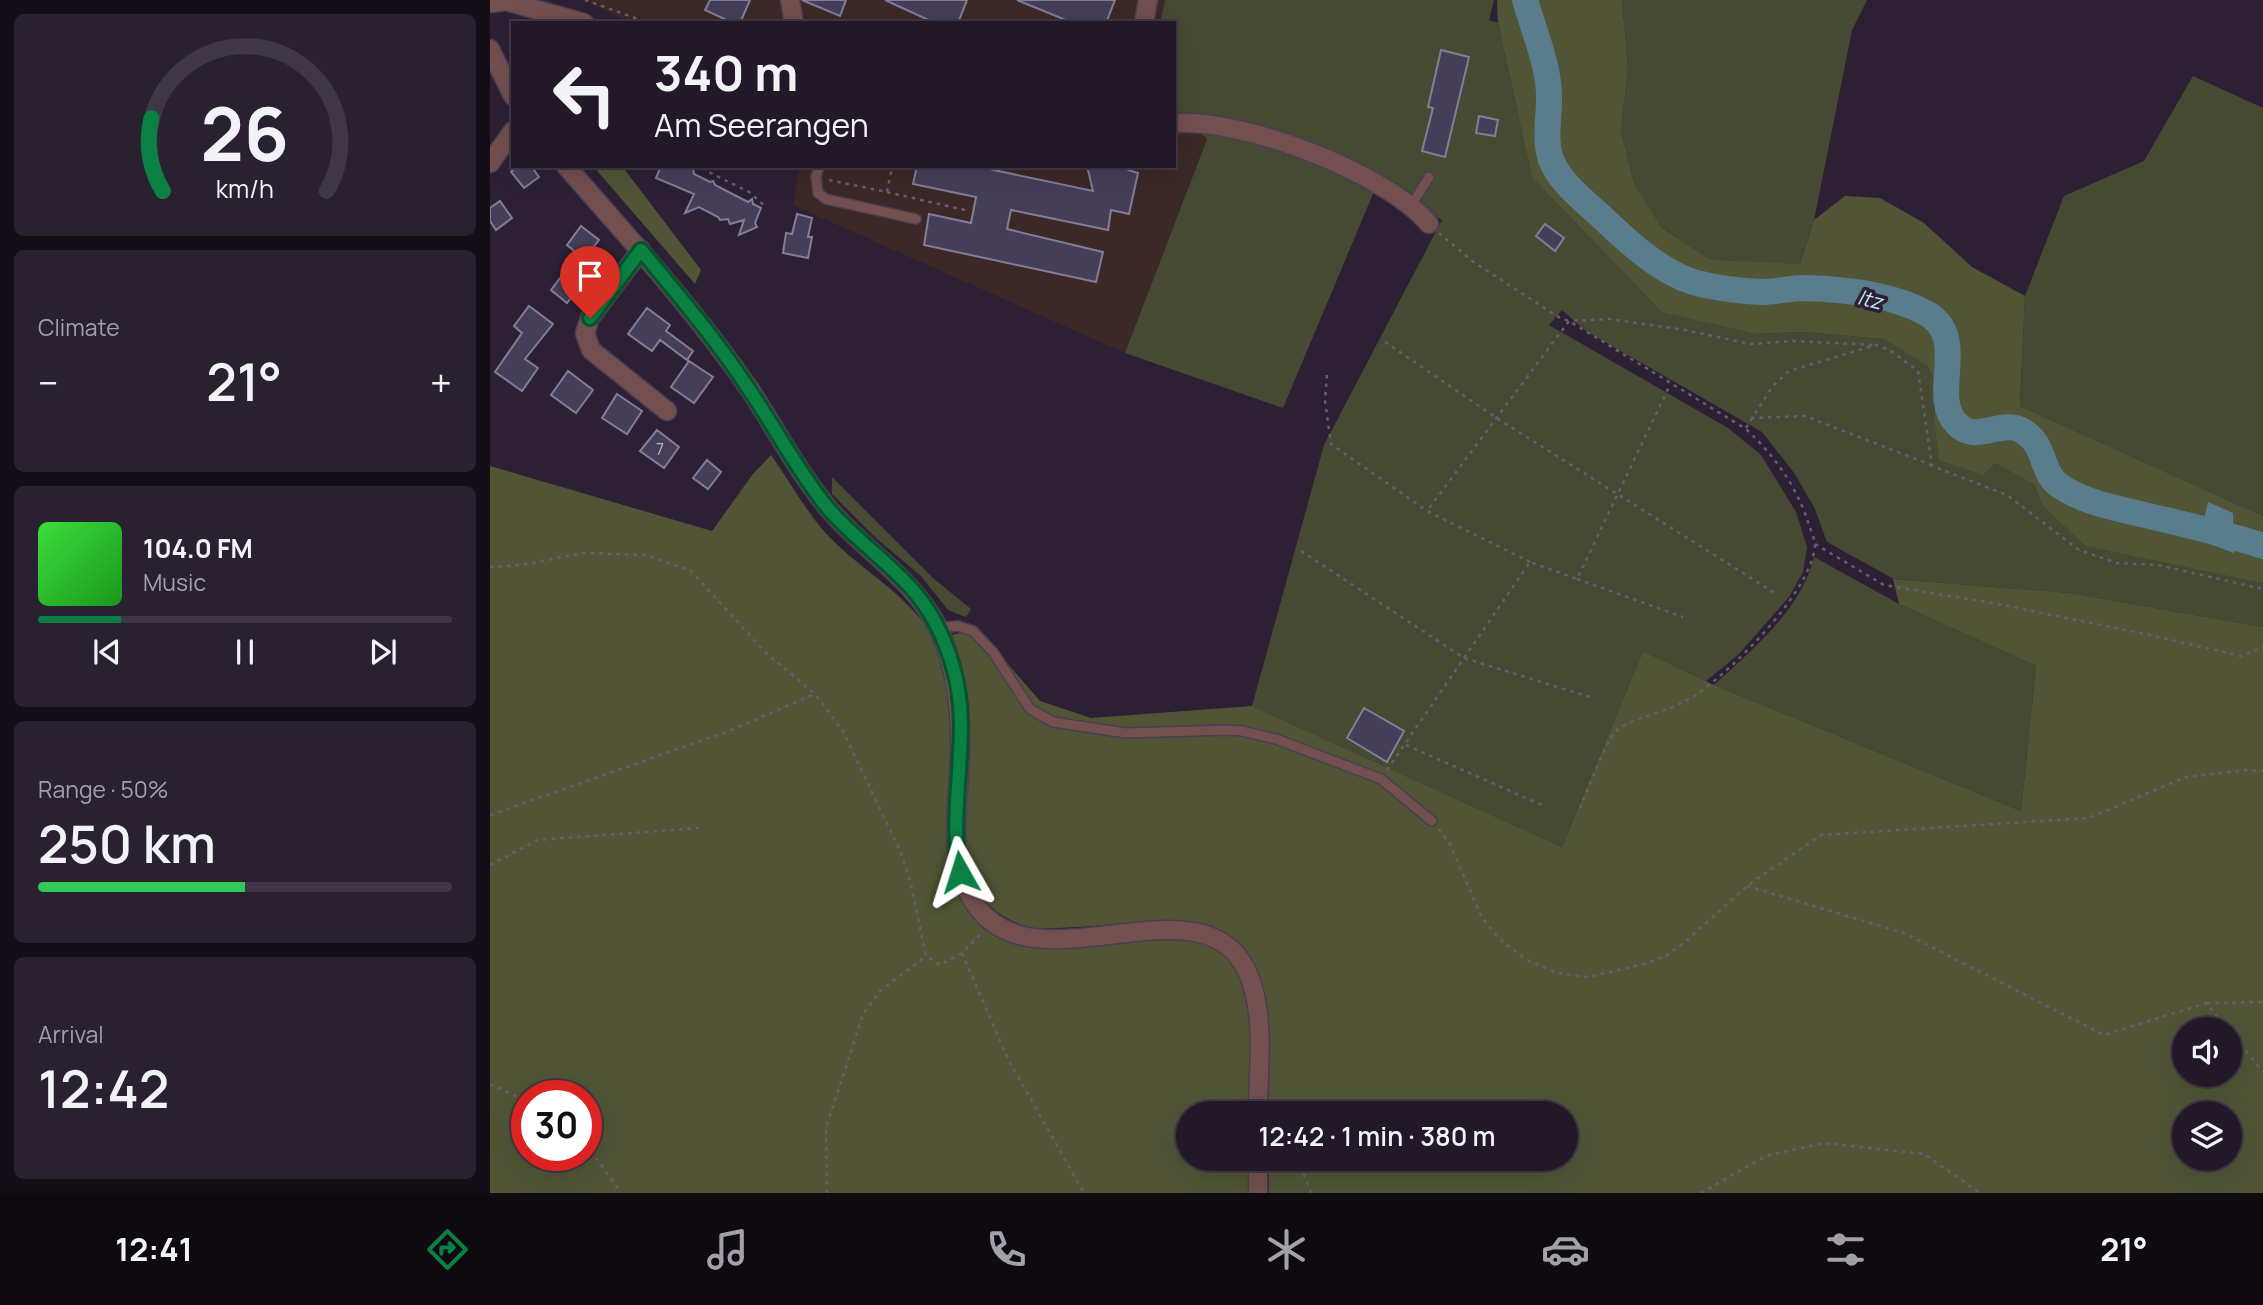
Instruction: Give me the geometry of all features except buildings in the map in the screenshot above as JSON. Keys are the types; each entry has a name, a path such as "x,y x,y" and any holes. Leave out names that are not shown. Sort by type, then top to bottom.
{"street":[{"path":"790,0 794,21"},
{"path":"1144,21 1148,0"},
{"path":"490,3 506,1 577,21"},
{"path":"490,49 511,92"},
{"path":"1176,123 1224,126 1289,145 1368,178 1411,206 1429,225"},
{"path":"490,163 511,134"},
{"path":"568,168 641,250 698,320 748,388 827,507 911,587 938,628 954,670 959,711 956,828 958,860 969,895 978,909 992,922 1013,934 1035,939 1182,930 1205,935 1223,944 1233,951 1245,967 1255,998 1258,1026 1258,1101"},
{"path":"641,250 590,318 585,333 591,350 667,411"},
{"path":"1258,1171 1258,1193"}],"lane":[{"path":"818,168 816,177 818,193 826,199 916,219"},
{"path":"1411,206 1429,177"},
{"path":"938,628 958,626 973,631 993,652 1030,709 1053,722 1126,733 1242,731 1298,747 1381,779 1432,821"}],"path":[{"path":"585,0 643,21"},
{"path":"705,168 749,192 766,207"},
{"path":"887,192 891,172 889,168"},
{"path":"816,177 969,211"},
{"path":"1429,225 1472,261 1560,318 1746,429 1766,448 1793,487 1815,544 1807,573 1793,599 1740,657 1695,695 1616,731 1578,813"},
{"path":"1569,321 1609,319 1685,330 1750,344 1793,341 1876,345 1891,351 1919,371 1932,466"},
{"path":"1427,511 1499,419 1569,321"},
{"path":"1385,342 1499,419 1778,595"},
{"path":"1746,429 1772,387 1789,371 1876,345"},
{"path":"1327,374 1325,401 1331,444 1427,511 1530,562 1683,617"},
{"path":"1577,579 1671,384"},
{"path":"1751,418 1805,416 2007,495 2079,550 2117,563 2158,565 2263,589"},
{"path":"1815,544 1884,585 1998,604 2241,656 2263,647"},
{"path":"1301,551 1464,658 1593,698"},
{"path":"490,567 521,565 584,553 646,555 691,571 766,653 815,694 844,732 900,851 910,880 926,956 940,965 962,953 992,922"},
{"path":"1381,779 1530,562"},
{"path":"490,815 729,731 815,694"},
{"path":"1405,745 1544,806"},
{"path":"1432,821 1450,844 1482,918 1500,939 1525,959 1557,973 1588,977 1648,963 1667,955 1747,886 1821,835 2089,818 2186,777 2248,770 2263,771"},
{"path":"490,865 538,839 699,828"},
{"path":"1747,886 1904,933 2104,1035 2206,1003 2263,1002"},
{"path":"962,953 1008,1059 1084,1193"},
{"path":"827,1193 826,1128 863,1014 881,990 926,956"},
{"path":"2206,1003 2217,1017"},
{"path":"2242,1047 2263,1072"},
{"path":"490,1084 511,1094"},
{"path":"1701,1193 1766,1156 1824,1143 1924,1154 1980,1193"},
{"path":"602,1166 621,1193"},
{"path":"1303,1171 1311,1193"}],"shaded area":[{"path":"584,0 1165,0 1160,21 629,21"},
{"path":"1176,109 1207,138 1125,353 793,205 799,168 1176,168"}],"green space":[{"path":"1165,0 1494,0 1489,20 1498,23 1532,176 1610,257 1758,334 1801,332 1884,339 1927,366 1937,383 1934,417 1995,463 2034,485 2043,506 2263,583 2263,627 2070,593 1894,579 1827,542 1815,509 1795,474 1762,432 1586,331 1562,310 1549,325 1728,428 1761,455 1796,512 1807,547 1803,572 1789,597 1738,655 1706,681 1643,651 1562,847 1252,706 1324,445 1442,220 1378,182 1283,408 1125,353 1207,139 1176,109 1176,21 1160,21"},
{"path":"1497,0 1622,0 1628,68 1621,131 1634,183 1661,227 1710,260 1800,264 1814,220 1845,196 1880,198 1924,223 1972,267 2025,296 2020,406 2263,516 2263,583 2086,546 2043,506 2034,485 1995,463 1983,475 1939,460 1934,417 1937,383 1927,366 1884,339 1801,332 1758,334 1662,312 1532,177 1498,23"},
{"path":"1622,0 1867,0 1852,30 1814,220 1800,264 1710,261 1660,226 1634,183 1621,131 1628,68"},
{"path":"2193,76 2263,108 2263,516 2020,406 2025,296 2064,196 2144,161"},
{"path":"595,168 624,168 701,270 695,284"},
{"path":"771,455 822,529 848,555 905,602 929,630 945,671 951,711 948,839 951,869 959,895 974,916 987,927 1017,943 1034,947 1181,940 1212,947 1236,969 1244,987 1251,1017 1251,1101 1176,1101 1176,1171 1251,1171 1251,1193 490,1193 490,466 712,531 753,474"},
{"path":"832,477 933,578 971,609 966,617 948,610 921,576 877,539 832,494"},
{"path":"1814,557 1899,604 2036,666 2021,811 1714,685 1759,643 1787,611 1808,576"},
{"path":"1893,579 2070,593 2263,627 2263,1193 1269,1193 1269,1171 1578,1171 1578,1101 1269,1101 1269,1029 1265,996 1251,959 1238,943 1204,926 1184,923 1036,929 1005,917 984,899 972,877 967,851 965,823 970,735 963,672 952,635 977,629 1040,701 1091,718 1252,706 1562,847 1643,651 1714,685 2021,811 2036,666 1899,604"}],"water":[{"path":"2208,502 2233,513 2234,553 2199,540"}],"waterway":[{"name":"Itz","path":"1525,0 1548,82 1547,137 1552,162 1562,179 1576,194 1646,256 1681,277 1710,286 1762,292 1804,288 1850,291 1896,301 1924,312 1938,322 1945,335 1948,350 1946,397 1949,411 1963,429 1971,432 2005,427 2021,430 2036,443 2055,482 2083,498 2263,546"}],"route":[{"path":"590,318 641,250 698,320 748,388 827,507 911,587 921,600 938,628 954,670 957,686 960,752 956,828 960,872"}]}
